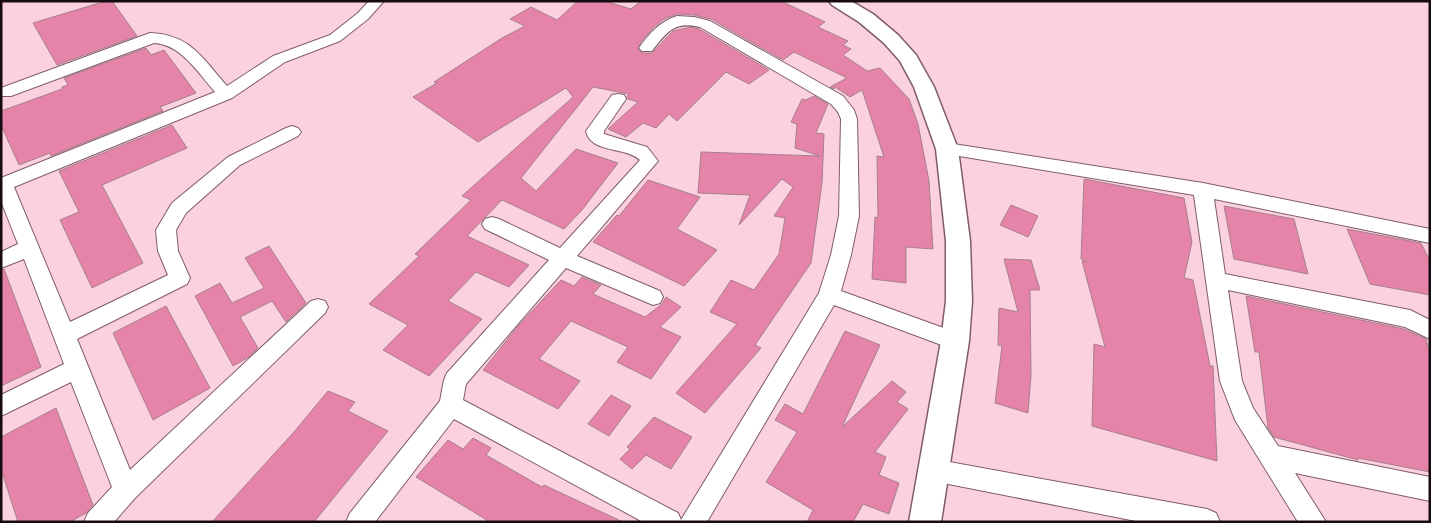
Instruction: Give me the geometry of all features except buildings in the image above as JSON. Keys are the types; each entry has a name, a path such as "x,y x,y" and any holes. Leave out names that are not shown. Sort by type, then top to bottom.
{"street":[{"path":"126,490 2,184 226,94 279,59 310,49 335,38 363,16 377,1"},
{"path":"838,1 866,18 891,39 909,59 924,87 947,149 958,241 959,301 955,341 925,522"},
{"path":"647,48 666,25 678,20 691,20 704,24 837,100 846,110 849,119 848,216 842,255 829,295 693,522"},
{"path":"5,92 150,38 160,38 173,41 182,46 226,94"},
{"path":"359,522 451,405 455,380 649,161 647,155 640,150 600,140 596,136 596,132 618,99"},
{"path":"64,335 180,278 168,251 166,230 179,208 234,161 292,132"},
{"path":"947,149 1203,190 1430,236"},
{"path":"1203,190 1231,381 1244,413 1313,522"},
{"path":"492,224 652,297"},
{"path":"1,260 29,248"},
{"path":"1216,280 1410,320 1430,330"},
{"path":"829,295 955,341"},
{"path":"97,522 126,490 318,307"},
{"path":"1,406 77,368"},
{"path":"451,405 669,522"},
{"path":"1270,456 1430,489"},
{"path":"933,470 1207,522"}]}
